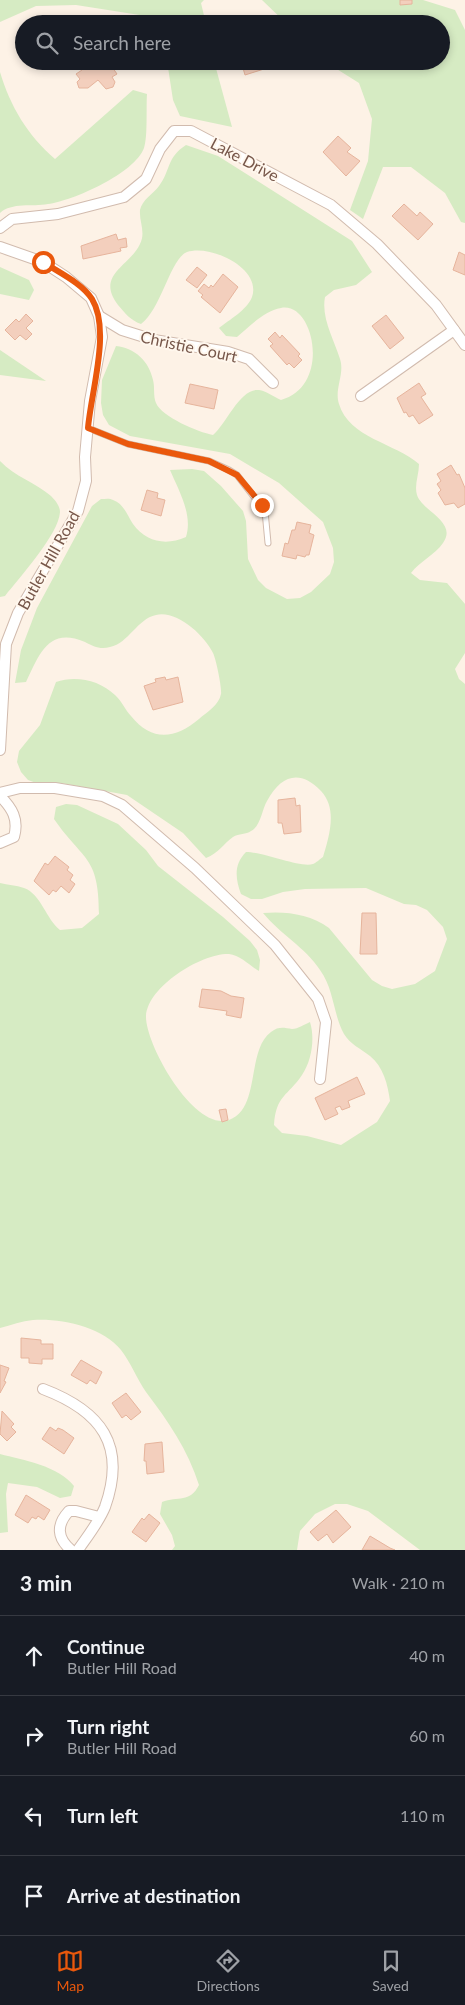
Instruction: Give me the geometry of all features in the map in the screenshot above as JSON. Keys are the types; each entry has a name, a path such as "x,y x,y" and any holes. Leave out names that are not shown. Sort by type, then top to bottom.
{"street":[{"name":"Lake Drive","path":"0,228 12,219 58,214 124,197 146,179 160,150 174,131 191,130 331,205 377,244 436,305 465,345"},
{"name":"Butler Hill Road","path":"0,247 43,262 66,276 91,298 99,316 102,337 88,428 85,457 86,481 78,511 28,596 6,644 0,750"},
{"name":"Christie Court","path":"99,316 122,330 154,340 228,352 249,359 273,383"},
{"path":"361,396 454,330"},
{"path":"0,843 14,837 18,826 12,807 0,794 20,788 55,788 104,796 122,805 194,868 275,945 318,999 326,1022 320,1079"},
{"path":"43,1389 80,1406 111,1444 114,1462 111,1484 104,1509 78,1550"},
{"path":"71,1550 60,1539 59,1529 62,1519 69,1512 76,1511 99,1517"}],"lane":[{"path":"88,428 128,444 209,461 237,475 265,511 268,543"}],"green space":[{"path":"0,0 204,0 201,3 204,15 140,15 76,5 36,6 0,22"},
{"path":"262,0 423,0 455,10 465,30 465,223 461,222 445,193 411,167 383,167 363,219 350,210 368,161 372,119 359,83 338,70 450,70 450,15 278,15"},
{"path":"168,70 216,70 232,127 180,116 173,100"},
{"path":"0,72 9,97 21,120 36,140 55,159 133,90 147,94 144,148 129,167 87,192 59,202 10,207 0,213"},
{"path":"186,145 218,156 352,241 372,272 356,285 334,290 325,297 326,321 341,365 338,393 339,404 344,415 352,425 419,464 416,487 417,495 420,501 443,523 446,529 446,536 440,547 411,573 420,580 447,583 465,604 465,653 455,669 459,679 465,684 465,1550 420,1550 368,1511 347,1504 335,1504 315,1514 300,1531 297,1550 172,1550 175,1546 172,1535 160,1514 162,1502 188,1497 199,1485 177,1436 143,1387 121,1350 104,1335 68,1323 33,1320 0,1328 0,883 21,887 30,891 60,930 82,928 99,914 96,880 92,869 81,852 54,819 56,807 66,804 77,805 118,824 146,850 158,866 223,917 250,941 257,950 260,960 259,971 241,958 229,954 218,955 191,965 178,973 156,994 149,1005 146,1016 154,1046 174,1083 187,1100 201,1113 215,1120 229,1120 239,1114 246,1104 258,1052 263,1040 271,1032 279,1028 292,1029 310,1022 312,1042 308,1063 302,1075 277,1107 274,1125 282,1133 307,1136 341,1145 377,1122 390,1101 382,1070 375,1060 349,1041 344,1034 325,977 307,954 263,913 298,914 322,923 329,928 372,980 392,989 415,984 435,971 447,939 443,927 427,910 416,905 404,904 366,888 305,889 283,892 262,899 251,899 241,894 237,872 239,861 246,852 307,865 323,857 328,841 331,815 326,798 321,791 306,780 291,778 278,785 265,804 254,829 233,837 214,854 206,858 183,833 127,795 61,783 39,784 28,780 21,772 17,762 19,751 40,725 56,682 79,679 95,682 117,697 139,724 155,734 164,735 181,731 190,726 212,708 220,698 221,691 218,674 214,656 209,646 189,625 164,614 149,617 123,641 110,647 97,647 72,638 62,638 54,641 46,646 41,653 26,682 15,683 21,650 37,608 92,506 101,499 110,499 120,504 133,524 144,535 164,542 179,540 186,537 188,520 184,503 170,470 192,469 204,471 221,486 243,511 246,521 248,559 258,580 266,588 287,599 300,598 311,592 330,574 334,562 333,548 323,522 279,483 230,454 130,436 109,425 103,415 101,403 102,380 116,346 129,349 145,361 154,383 156,403 165,413 181,423 213,435 246,394 259,390 281,400 297,392 307,379 312,363 312,346 309,330 302,317 293,309 281,308 269,312 237,337 226,336 219,328 250,302 253,286 242,268 220,255 197,250 187,252 181,256 155,307 141,324 126,314 112,295 110,286 112,278 135,252 142,240 141,206 163,180 172,159"},
{"path":"0,267 29,280 34,290 29,300 0,294"},
{"path":"0,350 46,381 0,375"},
{"path":"0,461 6,467 51,496 56,501 60,512 58,521 46,544 5,596 0,597"},
{"path":"0,1454 30,1461 59,1473 74,1486 71,1496 60,1498 37,1487 8,1483 6,1494 8,1532 0,1533"}],"building":[{"path":"400,0 412,0 412,4 400,5"},
{"path":"82,70 114,70 117,74 112,77 115,82 113,87 106,89 98,80 88,88 79,88 77,82 80,79 76,74"},
{"path":"244,70 261,70 245,75"},
{"path":"338,136 351,148 347,152 360,161 346,176 323,152"},
{"path":"404,204 417,216 420,212 433,224 418,240 392,216"},
{"path":"116,234 118,240 126,238 127,247 120,248 121,251 83,259 81,246"},
{"path":"459,252 465,255 465,275 453,270"},
{"path":"197,267 207,275 197,288 186,280"},
{"path":"223,274 238,287 220,313 201,297 203,295 198,291 204,284 209,288 211,285 213,287"},
{"path":"26,314 33,321 26,328 32,334 26,340 20,335 15,340 5,330 16,319 19,322"},
{"path":"386,315 404,338 390,349 372,326"},
{"path":"275,332 280,338 282,335 300,354 298,356 302,360 294,368 289,363 287,365 270,346 273,344 268,339"},
{"path":"419,383 426,394 421,397 433,415 419,424 413,415 409,417 406,412 404,413 397,398"},
{"path":"190,384 218,390 214,409 185,403"},
{"path":"451,465 457,475 459,474 465,488 465,504 458,508 454,503 445,505 438,493 441,490 437,484 441,481 437,474"},
{"path":"147,490 158,493 157,498 165,500 161,516 141,510"},
{"path":"297,522 311,525 309,533 314,535 309,555 305,557 297,555 296,559 282,556 285,543 288,544 292,530 295,530"},
{"path":"165,677 166,680 178,677 183,702 153,710 144,686 156,682 155,679"},
{"path":"295,798 296,806 300,805 301,832 284,834 282,823 278,823 278,800"},
{"path":"55,856 69,867 67,870 73,875 70,880 75,884 69,893 61,886 56,892 53,890 49,895 34,881 45,863 48,865"},
{"path":"362,913 376,913 377,954 360,954"},
{"path":"202,989 221,991 231,996 244,998 241,1018 226,1015 227,1011 199,1007"},
{"path":"357,1077 365,1094 348,1101 350,1107 342,1110 340,1106 335,1108 338,1114 325,1120 315,1098"},
{"path":"226,1109 228,1120 222,1122 219,1110"},
{"path":"21,1338 41,1340 41,1344 53,1344 53,1359 42,1359 42,1364 29,1363 29,1358 21,1358"},
{"path":"81,1360 102,1372 96,1384 90,1380 87,1384 71,1375"},
{"path":"0,1365 9,1368 4,1381 6,1382 0,1393"},
{"path":"126,1393 141,1412 131,1420 126,1415 122,1418 112,1403"},
{"path":"2,1411 14,1424 11,1427 16,1432 7,1441 0,1434"},
{"path":"50,1427 56,1431 58,1428 63,1430 74,1438 64,1454 42,1439"},
{"path":"162,1442 164,1472 147,1474 146,1461 144,1461 145,1444"},
{"path":"26,1495 50,1510 44,1520 38,1516 36,1519 32,1517 28,1523 15,1515"},
{"path":"336,1510 351,1527 333,1543 327,1534 318,1541 310,1532"},
{"path":"149,1514 160,1523 146,1542 132,1532 142,1518 144,1520"},
{"path":"370,1536 390,1548 395,1550 362,1550"}],"route":[{"path":"43,262 66,276 91,298 99,316 102,337 90,401 88,428 128,444 209,461 237,475 262,505"}]}
